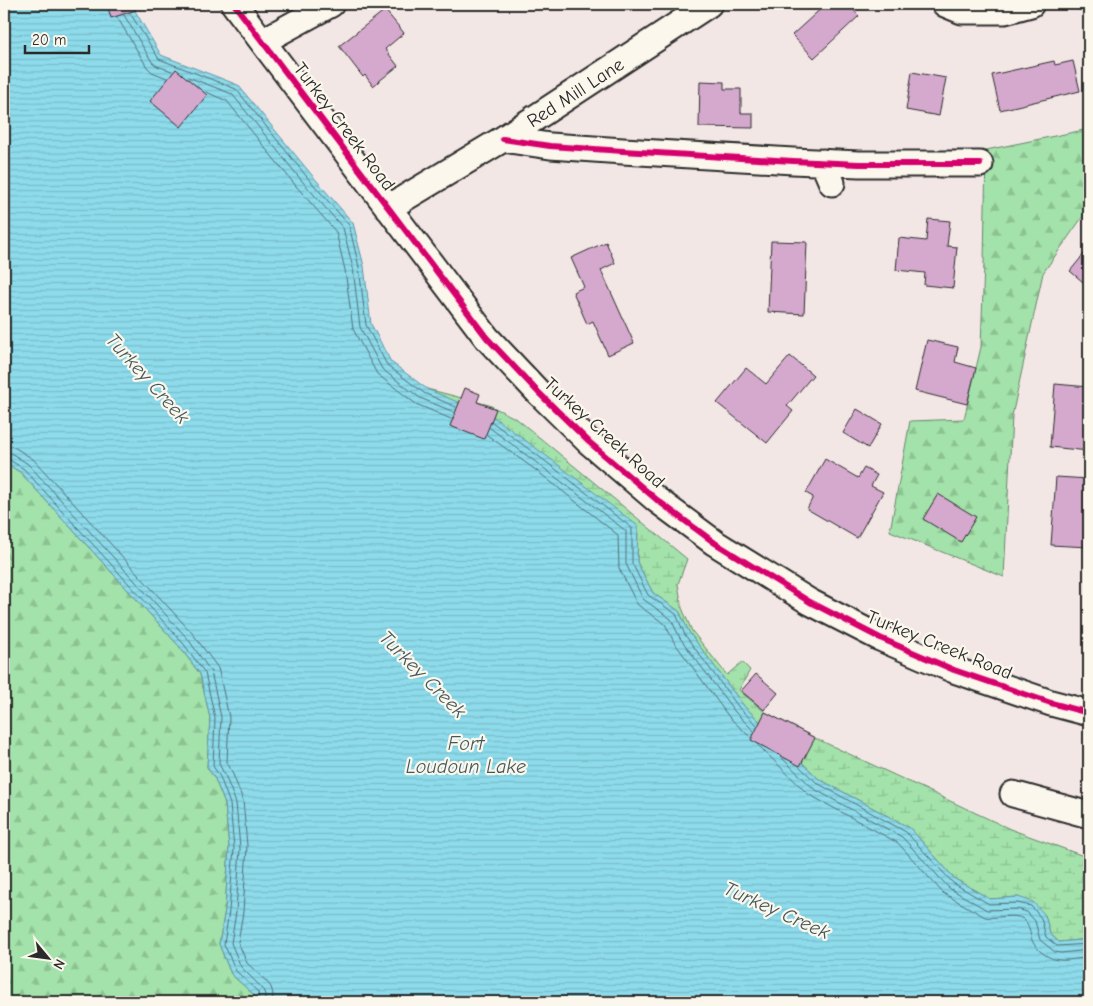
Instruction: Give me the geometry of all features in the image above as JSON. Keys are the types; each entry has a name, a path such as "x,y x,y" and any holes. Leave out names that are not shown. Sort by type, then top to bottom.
{"street":[{"name":"Turkey Creek Road","path":"234,4 487,338 589,442 657,500 715,543 810,602 880,638 954,670 1051,703 1089,713"},
{"path":"263,41 331,4"},
{"name":"Red Mill Lane","path":"388,208 503,139 709,4"},
{"path":"945,4 962,11 1005,11 1031,4"},
{"path":"503,139 550,146 828,172 859,164 980,164"},
{"path":"1013,794 1089,815"}],"green space":[{"path":"1089,129 1089,210 1043,273 1012,416 1004,577 890,531 910,421 964,419 981,347 986,150"},
{"path":"427,389 489,405 517,419 687,559 678,584 682,608 692,631 727,675 742,662 750,670 739,690 765,712 815,738 1010,829 1089,858 1089,939 1059,942 1050,934 1045,915 1018,897 990,899 955,879 910,828 819,779 744,706 689,632 679,611 653,593 637,562 638,526"},
{"path":"4,462 20,472 179,646 200,674 210,718 207,767 215,779 225,804 229,847 225,910 219,944 231,974 254,995 254,1002 4,1002"}],"water":[{"name":"Fort Loudoun Lake","path":"4,4 131,4 161,55 238,85 353,223 364,266 371,324 391,362 427,389 495,418 638,526 637,562 653,593 679,611 689,632 744,706 819,779 910,828 955,879 990,899 1018,897 1033,902 1045,915 1050,934 1059,942 1089,939 1089,1002 254,1002 254,995 231,974 219,944 225,910 229,847 225,804 215,779 207,767 210,718 200,674 179,646 20,472 4,462"}],"building":[{"path":"107,4 134,4 136,10 111,18"},
{"path":"826,4 848,4 859,16 814,58 792,35"},
{"path":"385,10 404,33 385,49 398,66 373,86 365,75 363,77 339,46"},
{"path":"1054,61 1055,65 1073,61 1080,91 1000,110 992,75"},
{"path":"176,69 207,95 181,127 150,101"},
{"path":"912,72 946,78 939,116 906,110"},
{"path":"700,81 724,82 724,89 741,89 741,113 753,113 753,128 699,127"},
{"path":"928,219 950,221 947,246 957,247 953,288 924,285 925,273 896,270 899,238 926,241"},
{"path":"771,241 807,242 804,314 768,312"},
{"path":"606,242 615,263 601,270 634,343 608,355 593,321 587,324 573,292 584,287 571,258"},
{"path":"1089,248 1089,287 1070,271"},
{"path":"927,340 958,347 955,362 976,368 967,404 915,391"},
{"path":"790,356 813,375 787,406 793,411 767,443 717,403 746,368 766,384"},
{"path":"1055,384 1089,387 1089,451 1050,447"},
{"path":"465,388 480,394 477,402 496,409 484,439 450,426"},
{"path":"857,409 882,424 868,448 843,433"},
{"path":"825,459 858,478 864,468 877,475 871,486 883,492 857,538 807,509 813,497 806,493"},
{"path":"1056,477 1089,479 1088,547 1051,545"},
{"path":"938,494 976,517 961,542 923,519"},
{"path":"756,674 778,693 764,710 741,691"},
{"path":"765,712 815,738 800,766 751,740"}],"cycle path":[{"path":"234,4 487,338 589,442 657,500 715,543 810,602 880,638 954,670 1051,703 1089,713"},
{"path":"503,139 550,146 793,161 859,164 980,164"}],"water label":[{"name":"Turkey Creek","path":"148,378"},
{"name":"Turkey Creek","path":"423,674"},
{"name":"Turkey Creek","path":"777,910"}]}
